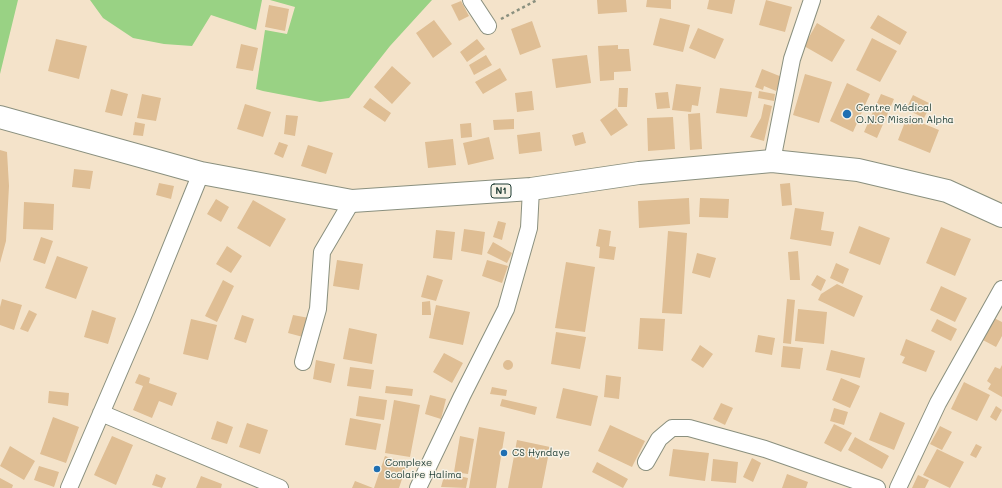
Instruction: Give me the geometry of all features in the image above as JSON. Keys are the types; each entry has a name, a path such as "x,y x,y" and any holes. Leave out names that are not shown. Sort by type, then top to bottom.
{"highway":[{"name":"N1","path":"0,117 201,173 352,201 531,189 639,173 772,162 858,170 947,191 1002,216"}],"street":[{"path":"471,0 488,26"},
{"path":"772,162 792,59 812,0"},
{"path":"69,488 143,316 201,173"},
{"path":"418,488 506,309 529,228 531,189"},
{"path":"303,362 318,308 322,252 352,201"},
{"path":"898,488 938,403 1002,289"},
{"path":"101,412 251,482 280,488"},
{"path":"646,462 659,439 672,428 689,428 765,449 877,488"}],"path":[{"path":"488,26 537,0"}],"green space":[{"path":"0,0 18,0 0,74"},
{"path":"90,0 262,0 256,30 211,15 192,46 164,44 133,38 103,18"},
{"path":"270,0 432,0 390,46 349,98 320,102 256,89 265,30 287,34 295,7"}],"building":[{"path":"597,0 626,0 627,12 598,14"},
{"path":"647,0 671,0 671,9 646,7"},
{"path":"709,0 735,0 732,14 707,9"},
{"path":"766,0 792,7 785,32 759,25"},
{"path":"461,1 469,16 459,21 451,5"},
{"path":"269,5 289,9 285,31 265,27"},
{"path":"878,15 907,32 900,45 870,28"},
{"path":"660,18 690,25 683,52 653,45"},
{"path":"434,20 452,44 433,58 416,33"},
{"path":"532,21 541,47 520,55 511,29"},
{"path":"817,23 845,40 832,62 804,46"},
{"path":"698,28 724,39 715,59 689,48"},
{"path":"872,38 897,51 880,82 856,70"},
{"path":"56,39 87,46 79,79 48,71"},
{"path":"477,39 485,49 467,62 460,52"},
{"path":"241,44 258,48 253,71 236,68"},
{"path":"618,45 618,49 629,49 631,71 614,72 614,80 600,81 598,46"},
{"path":"486,55 492,65 474,75 469,65"},
{"path":"587,55 591,83 556,88 552,59"},
{"path":"392,66 411,83 392,104 374,87"},
{"path":"500,68 507,80 483,94 475,82"},
{"path":"762,69 782,77 776,91 764,86 763,90 755,87"},
{"path":"805,74 832,82 819,123 793,115"},
{"path":"847,83 870,94 853,132 830,121"},
{"path":"676,84 701,87 698,106 692,105 691,112 672,110"},
{"path":"619,88 628,88 627,107 618,107"},
{"path":"720,88 752,92 747,117 716,113"},
{"path":"111,89 128,94 122,116 105,112"},
{"path":"532,91 534,110 517,112 515,93"},
{"path":"759,91 775,94 774,101 758,98"},
{"path":"668,92 670,108 657,109 655,93"},
{"path":"142,94 161,98 156,121 137,118"},
{"path":"881,94 894,99 877,138 864,132"},
{"path":"913,95 931,104 924,118 906,109"},
{"path":"370,98 391,113 385,122 363,107"},
{"path":"245,104 271,112 263,137 237,129"},
{"path":"764,104 772,106 764,141 750,137 761,118"},
{"path":"616,108 628,125 611,136 600,120"},
{"path":"700,113 702,149 690,150 688,114"},
{"path":"286,115 298,116 295,136 284,134"},
{"path":"673,117 675,149 648,151 647,118"},
{"path":"907,117 939,130 930,153 898,140"},
{"path":"514,119 514,129 494,130 493,120"},
{"path":"135,122 145,124 143,136 133,135"},
{"path":"471,123 472,137 461,138 460,124"},
{"path":"540,132 542,151 519,154 517,135"},
{"path":"583,132 586,143 575,146 572,135"},
{"path":"489,137 494,159 468,165 463,143"},
{"path":"453,139 456,165 428,168 425,142"},
{"path":"279,142 288,145 283,158 274,154"},
{"path":"308,145 333,153 326,174 301,166"},
{"path":"0,150 7,152 9,186 6,241 0,263"},
{"path":"74,169 93,171 90,189 72,187"},
{"path":"159,183 174,186 171,199 156,195"},
{"path":"790,183 792,205 782,206 780,184"},
{"path":"689,198 690,224 639,228 638,201"},
{"path":"700,198 729,199 728,218 699,217"},
{"path":"216,199 229,207 221,222 207,214"},
{"path":"253,200 286,219 270,247 237,228"},
{"path":"24,202 54,204 53,230 23,229"},
{"path":"795,208 824,212 821,230 834,232 831,246 790,239"},
{"path":"498,221 506,223 502,240 493,237"},
{"path":"859,226 890,238 880,265 849,253"},
{"path":"941,227 971,239 955,276 926,263"},
{"path":"464,229 485,232 482,255 461,251"},
{"path":"599,229 611,231 609,246 616,247 614,260 599,258 600,247 596,246"},
{"path":"436,230 455,232 452,260 433,258"},
{"path":"668,231 687,233 682,314 662,313"},
{"path":"41,237 53,241 45,264 33,260"},
{"path":"493,242 512,253 507,263 487,253"},
{"path":"227,246 242,256 231,273 216,264"},
{"path":"798,251 800,280 790,280 788,252"},
{"path":"697,253 716,258 710,278 692,273"},
{"path":"57,256 88,267 76,299 45,288"},
{"path":"337,260 363,264 359,290 333,286"},
{"path":"487,260 508,266 502,283 482,276"},
{"path":"566,262 595,267 585,332 555,328"},
{"path":"836,263 849,269 843,284 830,278"},
{"path":"427,275 443,280 436,301 421,297"},
{"path":"817,275 826,280 821,291 811,285"},
{"path":"223,280 234,286 217,322 205,316"},
{"path":"837,284 863,296 854,317 818,300 821,294"},
{"path":"941,286 967,298 955,322 930,310"},
{"path":"2,299 22,305 14,330 0,325 0,307"},
{"path":"787,299 795,300 791,344 783,343"},
{"path":"430,301 431,315 422,315 422,302"},
{"path":"436,305 470,312 463,345 429,338"},
{"path":"798,309 827,312 824,344 795,341"},
{"path":"29,310 37,314 28,332 20,329"},
{"path":"92,310 116,318 108,344 84,337"},
{"path":"242,315 254,319 246,343 234,339"},
{"path":"293,315 309,318 303,337 288,333"},
{"path":"992,317 1002,322 1002,336 996,347 981,339"},
{"path":"640,318 665,319 663,351 638,349"},
{"path":"191,319 217,325 208,360 183,354"},
{"path":"937,319 957,329 951,341 931,331"},
{"path":"349,328 377,334 372,364 343,359"},
{"path":"556,332 586,337 580,369 551,364"},
{"path":"758,335 775,338 772,355 755,352"},
{"path":"906,339 935,351 926,372 902,363 905,357 900,355"},
{"path":"700,345 713,354 703,368 691,360"},
{"path":"783,346 803,348 800,369 781,367"},
{"path":"831,350 865,358 860,378 826,370"},
{"path":"444,353 463,363 452,383 433,372"},
{"path":"316,360 335,364 331,383 313,379"},
{"path":"506,360 510,360 512,361 512,369 506,370 503,367 503,363"},
{"path":"1002,365 1002,397 988,389 991,384 987,381 995,367 1000,369"},
{"path":"350,367 374,370 371,389 347,386"},
{"path":"139,374 150,378 149,383 177,393 172,406 159,401 152,418 133,410 143,386 135,383"},
{"path":"606,375 621,377 619,399 604,397"},
{"path":"841,378 860,386 850,408 832,400"},
{"path":"964,382 990,395 977,421 951,409"},
{"path":"386,386 413,389 412,396 385,393"},
{"path":"492,387 507,390 506,396 490,394"},
{"path":"563,388 598,396 591,426 556,418"},
{"path":"49,391 69,393 68,406 48,403"},
{"path":"430,395 446,399 441,419 425,414"},
{"path":"359,396 387,400 384,420 356,416"},
{"path":"502,399 537,407 535,415 500,406"},
{"path":"394,400 420,405 410,457 385,453"},
{"path":"721,403 733,408 725,425 713,419"},
{"path":"996,406 1002,410 996,421 990,417"},
{"path":"834,408 848,412 844,425 830,421"},
{"path":"880,412 905,423 894,450 869,440"},
{"path":"53,417 79,427 66,463 40,454"},
{"path":"350,418 381,424 376,450 345,445"},
{"path":"217,421 233,427 227,444 211,439"},
{"path":"247,423 268,430 260,454 239,447"},
{"path":"834,424 852,433 841,452 824,443"},
{"path":"610,425 645,441 632,467 598,451"},
{"path":"940,426 952,432 942,450 930,444"},
{"path":"479,427 505,432 496,488 469,488"},
{"path":"112,436 133,445 116,485 94,475"},
{"path":"460,436 474,439 468,474 454,472"},
{"path":"855,437 889,456 882,469 848,450"},
{"path":"517,440 550,447 542,488 508,488"},
{"path":"976,444 982,447 976,458 970,455"},
{"path":"10,446 35,461 24,480 0,466"},
{"path":"673,449 709,453 705,481 669,476"},
{"path":"937,449 964,462 950,488 923,475"},
{"path":"385,456 407,464 399,488 374,488"},
{"path":"752,458 761,463 753,482 743,477"},
{"path":"713,459 738,462 736,483 711,481"},
{"path":"597,462 628,479 623,488 592,472"},
{"path":"39,466 59,472 54,487 34,480"},
{"path":"445,473 468,478 466,488 441,487"},
{"path":"156,474 166,478 162,488 152,485"},
{"path":"787,474 808,482 806,488 782,488"},
{"path":"918,475 929,480 925,488 912,488"},
{"path":"201,476 222,484 221,488 196,488"},
{"path":"0,478 13,485 12,488 0,488"},
{"path":"355,481 373,488 352,488"}],"place":[{"name":"Centre Médical O.N.G Mission Alpha","path":"847,114"},
{"name":"CS Hyndaye","path":"504,453"},
{"name":"Complexe Scolaire Halima","path":"377,469"}]}
